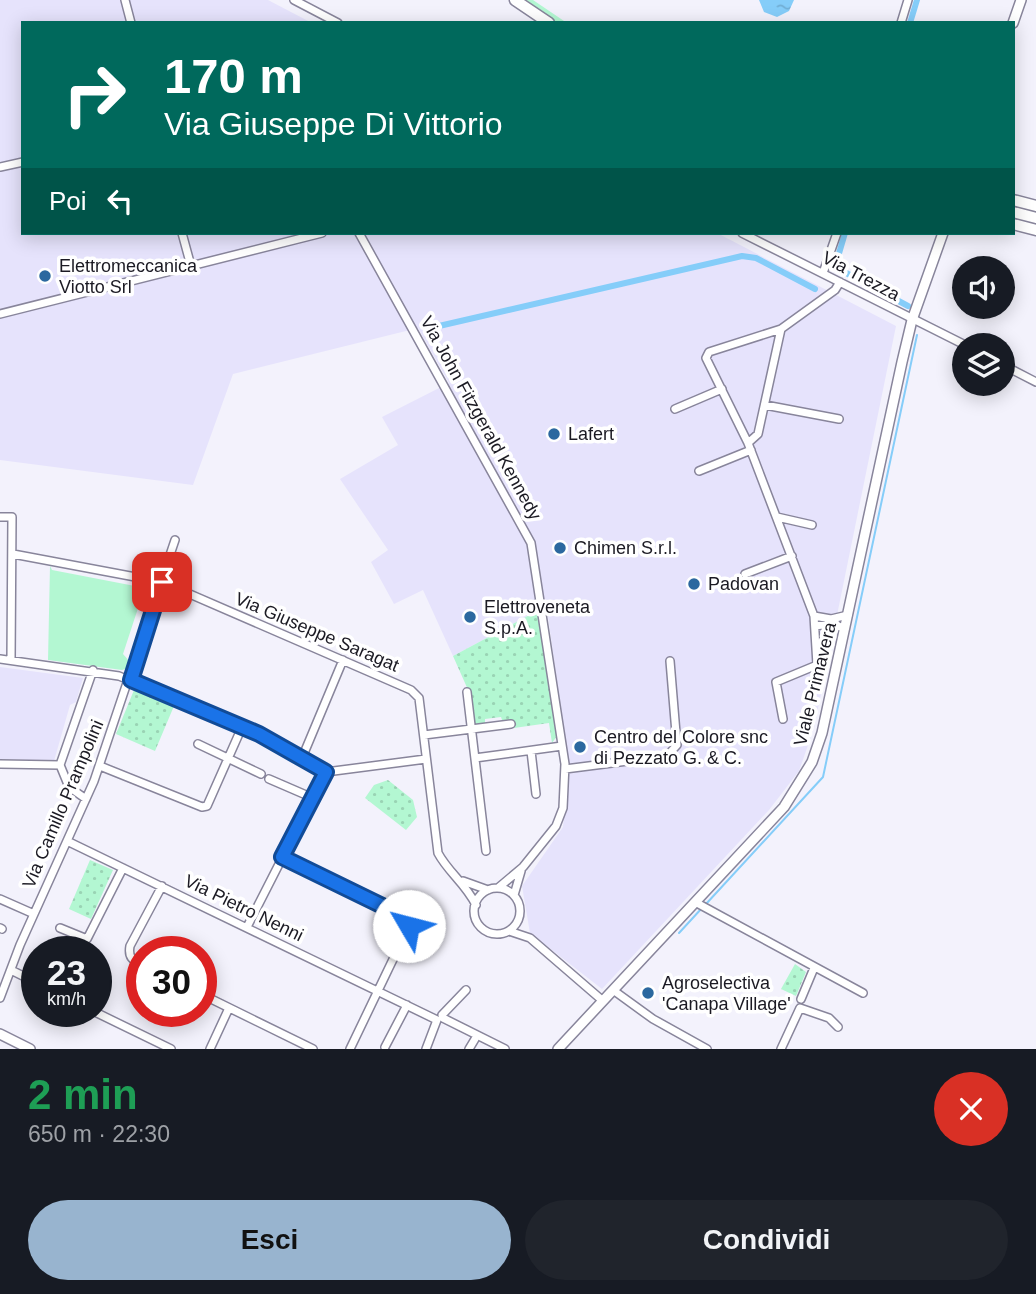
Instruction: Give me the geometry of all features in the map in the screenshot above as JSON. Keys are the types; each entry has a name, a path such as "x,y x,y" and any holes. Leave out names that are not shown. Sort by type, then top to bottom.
{"highway":[{"path":"515,0 546,21"},
{"path":"1015,201 1036,206"},
{"path":"1015,213 1036,218"},
{"path":"1015,225 1036,230"}],"main road":[{"path":"1014,21 1021,0"},
{"name":"Viale Primavera","path":"558,1049 696,903 800,784 822,733 912,320 942,235"},
{"path":"0,1034 30,1049"}],"street":[{"path":"125,0 130,21"},
{"path":"294,0 334,21"},
{"path":"902,21 908,0"},
{"path":"0,167 21,162"},
{"path":"183,235 191,266"},
{"path":"0,314 315,235"},
{"name":"Via John Fitzgerald Kennedy","path":"360,235 531,543 565,769 559,817 523,867 498,888 488,890"},
{"name":"Via Trezza","path":"747,235 952,338"},
{"path":"823,273 836,235"},
{"path":"783,719 776,682 817,665 814,616 749,446 706,358 709,352 781,329 835,290 840,282"},
{"path":"699,471 749,446 758,434 781,329"},
{"path":"1015,371 1036,382"},
{"path":"675,409 722,389"},
{"path":"765,405 839,419"},
{"path":"0,517 12,517 11,660"},
{"path":"777,517 812,525"},
{"name":"Via Camillo Prampolini","path":"0,998 100,766 131,680 175,540"},
{"name":"Via Giuseppe Saragat","path":"13,554 162,582 411,690 419,698 438,853 443,862 463,881 475,905"},
{"path":"746,574 792,556"},
{"path":"814,616 831,619 848,615"},
{"path":"815,626 830,624 845,628"},
{"path":"0,659 93,670 131,680 242,727 326,772 426,759"},
{"path":"302,758 343,660"},
{"path":"565,769 667,756 673,752 677,745 670,661"},
{"path":"86,799 69,787 60,765 93,670"},
{"path":"467,692 486,851"},
{"path":"424,735 511,724"},
{"path":"100,766 202,807 208,806 242,727"},
{"path":"198,744 261,774"},
{"path":"475,758 562,746"},
{"path":"531,751 536,794"},
{"path":"0,764 60,765"},
{"path":"247,927 326,772"},
{"path":"269,779 313,798"},
{"name":"Via Pietro Nenni","path":"67,841 438,1020 426,1049"},
{"path":"282,857 407,920 409,926 350,1049"},
{"name":"Via John Fitzgerald Kennedy","path":"514,895 523,867"},
{"path":"60,928 87,939 123,868"},
{"name":"Via Giuseppe Saragat","path":"463,881 488,890"},
{"path":"135,936 162,886"},
{"path":"498,888 514,895 530,938"},
{"path":"488,890 475,905 475,918 485,931 496,934 509,931 530,938 603,1001"},
{"path":"0,899 34,914"},
{"path":"696,903 863,993"},
{"path":"509,931 518,922 520,911"},
{"path":"1,968 21,976"},
{"path":"801,999 814,968"},
{"path":"613,989 653,1018 707,1049"},
{"path":"466,990 442,1015 443,1018 505,1049"},
{"path":"217,1002 313,1049"},
{"path":"385,1047 407,1005"},
{"path":"210,1049 229,1008"},
{"path":"781,1049 800,1008 829,1018 838,1027"},
{"path":"112,1020 171,1049"},
{"path":"469,1049 475,1039"}],"shaded area":[{"path":"0,0 268,0 308,21 21,21 21,235 721,235 896,326 814,728 799,771 769,810 602,989 530,933 522,886 563,827 569,769 547,609 537,611 453,656 423,590 394,604 371,562 388,550 340,479 398,445 382,417 449,383 418,328 233,374 193,485 0,460"},
{"path":"0,667 83,678 76,702 70,705 54,761 0,759"}],"green space":[{"path":"523,0 533,0 564,21 553,21"},
{"path":"50,566 52,570 140,587 150,583 152,593 142,596 123,654 130,662 128,668 122,670 48,660"},
{"path":"537,611 557,736 552,743 549,723 514,728 513,722 503,723 501,717 485,719 485,724 474,726 469,692 453,656"},
{"path":"134,690 174,706 155,751 116,734"},
{"path":"388,780 413,800 417,817 406,830 365,798 374,785"},
{"path":"90,860 113,870 91,919 69,909"},
{"path":"795,964 806,972 796,996 781,989"}],"water":[{"path":"759,0 794,0 789,11 777,17 764,12"}],"waterway":[{"path":"911,21 917,0"},
{"path":"844,235 835,267 908,306"},
{"path":"426,329 742,256 756,258 815,289"},
{"path":"706,904 823,777 917,335"},
{"path":"679,933 702,908"}],"place":[{"name":"Elettromeccanica Viotto Srl","path":"45,276"},
{"name":"Lafert","path":"554,434"},
{"name":"Chimen S.r.l.","path":"560,548"},
{"name":"Padovan","path":"694,584"},
{"name":"Elettroveneta S.p.A.","path":"470,617"},
{"name":"Centro del Colore snc di Pezzato G. & C.","path":"580,747"},
{"name":"Agroselectiva 'Canapa Village'","path":"648,993"}],"route":[{"path":"162,582 131,680 259,734 326,772 282,857 403,916 409,926"}]}
